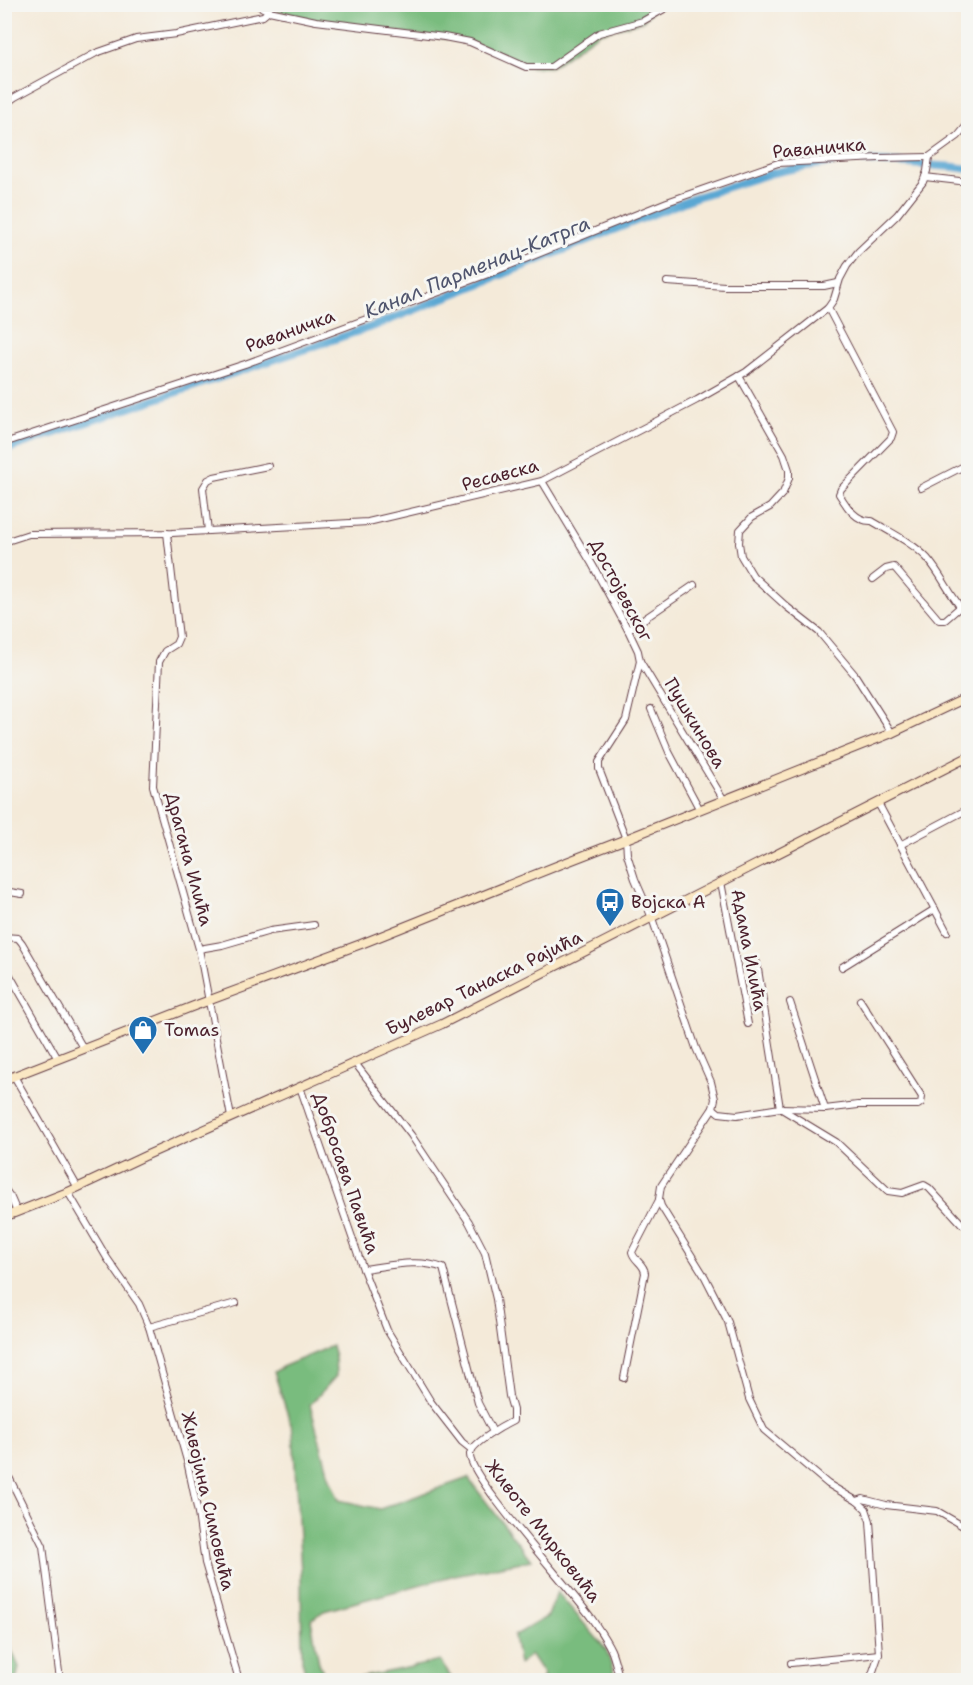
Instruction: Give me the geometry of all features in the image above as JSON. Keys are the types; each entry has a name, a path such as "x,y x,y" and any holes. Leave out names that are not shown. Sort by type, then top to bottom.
{"main road":[{"path":"4,1080 361,944 700,810 892,733 969,698"},
{"name":"Булевар Танаска Рајића","path":"4,1217 78,1188 231,1117 442,1024 878,803 967,761"}],"street":[{"path":"255,4 269,10 316,21 470,42 526,68 551,67 599,33 643,21 673,4"},
{"path":"4,105 96,53 136,39 176,34 262,16 269,10"},
{"path":"969,124 929,159 926,174 897,215 858,252 847,266 838,283 838,291 828,308 893,432 891,438 841,489 839,494 856,517 865,522 872,521 918,550 928,559 960,607 969,616"},
{"name":"Раваничка","path":"4,443 245,364 488,274 667,202 778,163 879,158 929,159"},
{"path":"926,174 969,182"},
{"path":"668,282 745,286 824,286 838,283"},
{"name":"Ресавска","path":"4,542 29,534 167,533 368,522 542,481 739,376 828,308"},
{"path":"739,376 784,454 789,470 789,478 783,493 770,507 752,517 740,530 741,556 753,576 819,632 855,675 892,733"},
{"path":"921,488 969,464"},
{"path":"208,531 203,488 208,480 268,466"},
{"name":"Достојевског","path":"542,481 591,564 638,651 640,661 626,720 599,762 599,769 626,839 627,854 635,879 652,918 696,1048 711,1082 715,1100 713,1108"},
{"name":"Драгана Илића","path":"167,533 179,637 176,644 165,651 159,662 153,786 199,949 210,1000"},
{"path":"873,579 886,569 894,567 939,620 945,620 960,607"},
{"path":"628,630 693,585"},
{"name":"Пушкинова","path":"640,661 724,800"},
{"path":"651,710 669,752 700,810"},
{"path":"878,803 947,932"},
{"path":"900,844 969,809"},
{"name":"Адама Илића","path":"721,882 748,1024"},
{"path":"4,891 22,894"},
{"path":"842,967 934,909"},
{"path":"199,949 270,931 314,924"},
{"path":"4,937 18,938 22,943 83,1048"},
{"path":"758,963 780,1108 836,1143 888,1191 902,1193 924,1185 929,1188 962,1224"},
{"path":"4,965 58,1059"},
{"path":"210,1000 231,1117"},
{"path":"624,1378 645,1273 644,1267 633,1257 632,1252 659,1199 661,1186 713,1108 719,1113 737,1115 780,1108 825,1109 858,1105 918,1105 922,1100 860,1000"},
{"path":"790,1002 825,1109"},
{"name":"Животе Мирковића","path":"355,1063 411,1135 469,1222 486,1253 496,1299 509,1396 514,1416 513,1421 493,1432 471,1450 472,1465 494,1498 591,1618 612,1651 620,1680"},
{"path":"14,1076 78,1188"},
{"name":"Добросава Павића","path":"300,1087 363,1269 387,1330 431,1402 471,1450"},
{"path":"4,1188 17,1212"},
{"name":"Живојина Симовића","path":"68,1192 107,1257 139,1304 149,1327 187,1461 205,1563 239,1680"},
{"path":"659,1199 661,1206 705,1277 728,1322 749,1399 765,1430 828,1484 866,1509 870,1521 879,1654 870,1680"},
{"name":"Добросава Павића","path":"363,1269 415,1263 432,1264 443,1268 478,1403 493,1432"},
{"path":"149,1327 236,1304"},
{"path":"4,1467 43,1546 60,1680"},
{"path":"857,1501 863,1499 886,1505 937,1512 969,1528"},
{"path":"790,1663 879,1654"}],"green space":[{"path":"255,5 657,5 643,21 599,33 551,67 526,67 470,42 316,21"},
{"path":"332,1346 336,1376 310,1405 330,1479 339,1500 380,1509 468,1478 531,1560 455,1575 324,1611 311,1620 319,1663 327,1680 307,1680 302,1660 301,1573 293,1431 274,1372"},
{"path":"557,1592 606,1649 616,1680 541,1680 544,1675 531,1655 519,1664 514,1636 548,1616"},
{"path":"5,1636 19,1667 16,1680 5,1680"},
{"path":"440,1661 453,1680 348,1680"}],"waterway":[{"name":"Канал Парменац-Катрга","path":"864,161 968,169"},
{"name":"Канал Парменац-Катрга","path":"4,450 374,326 693,198 772,173 831,163"}],"place":[{"name":"Војска А","path":"610,928"},
{"name":"Tomas","path":"143,1056"}]}
